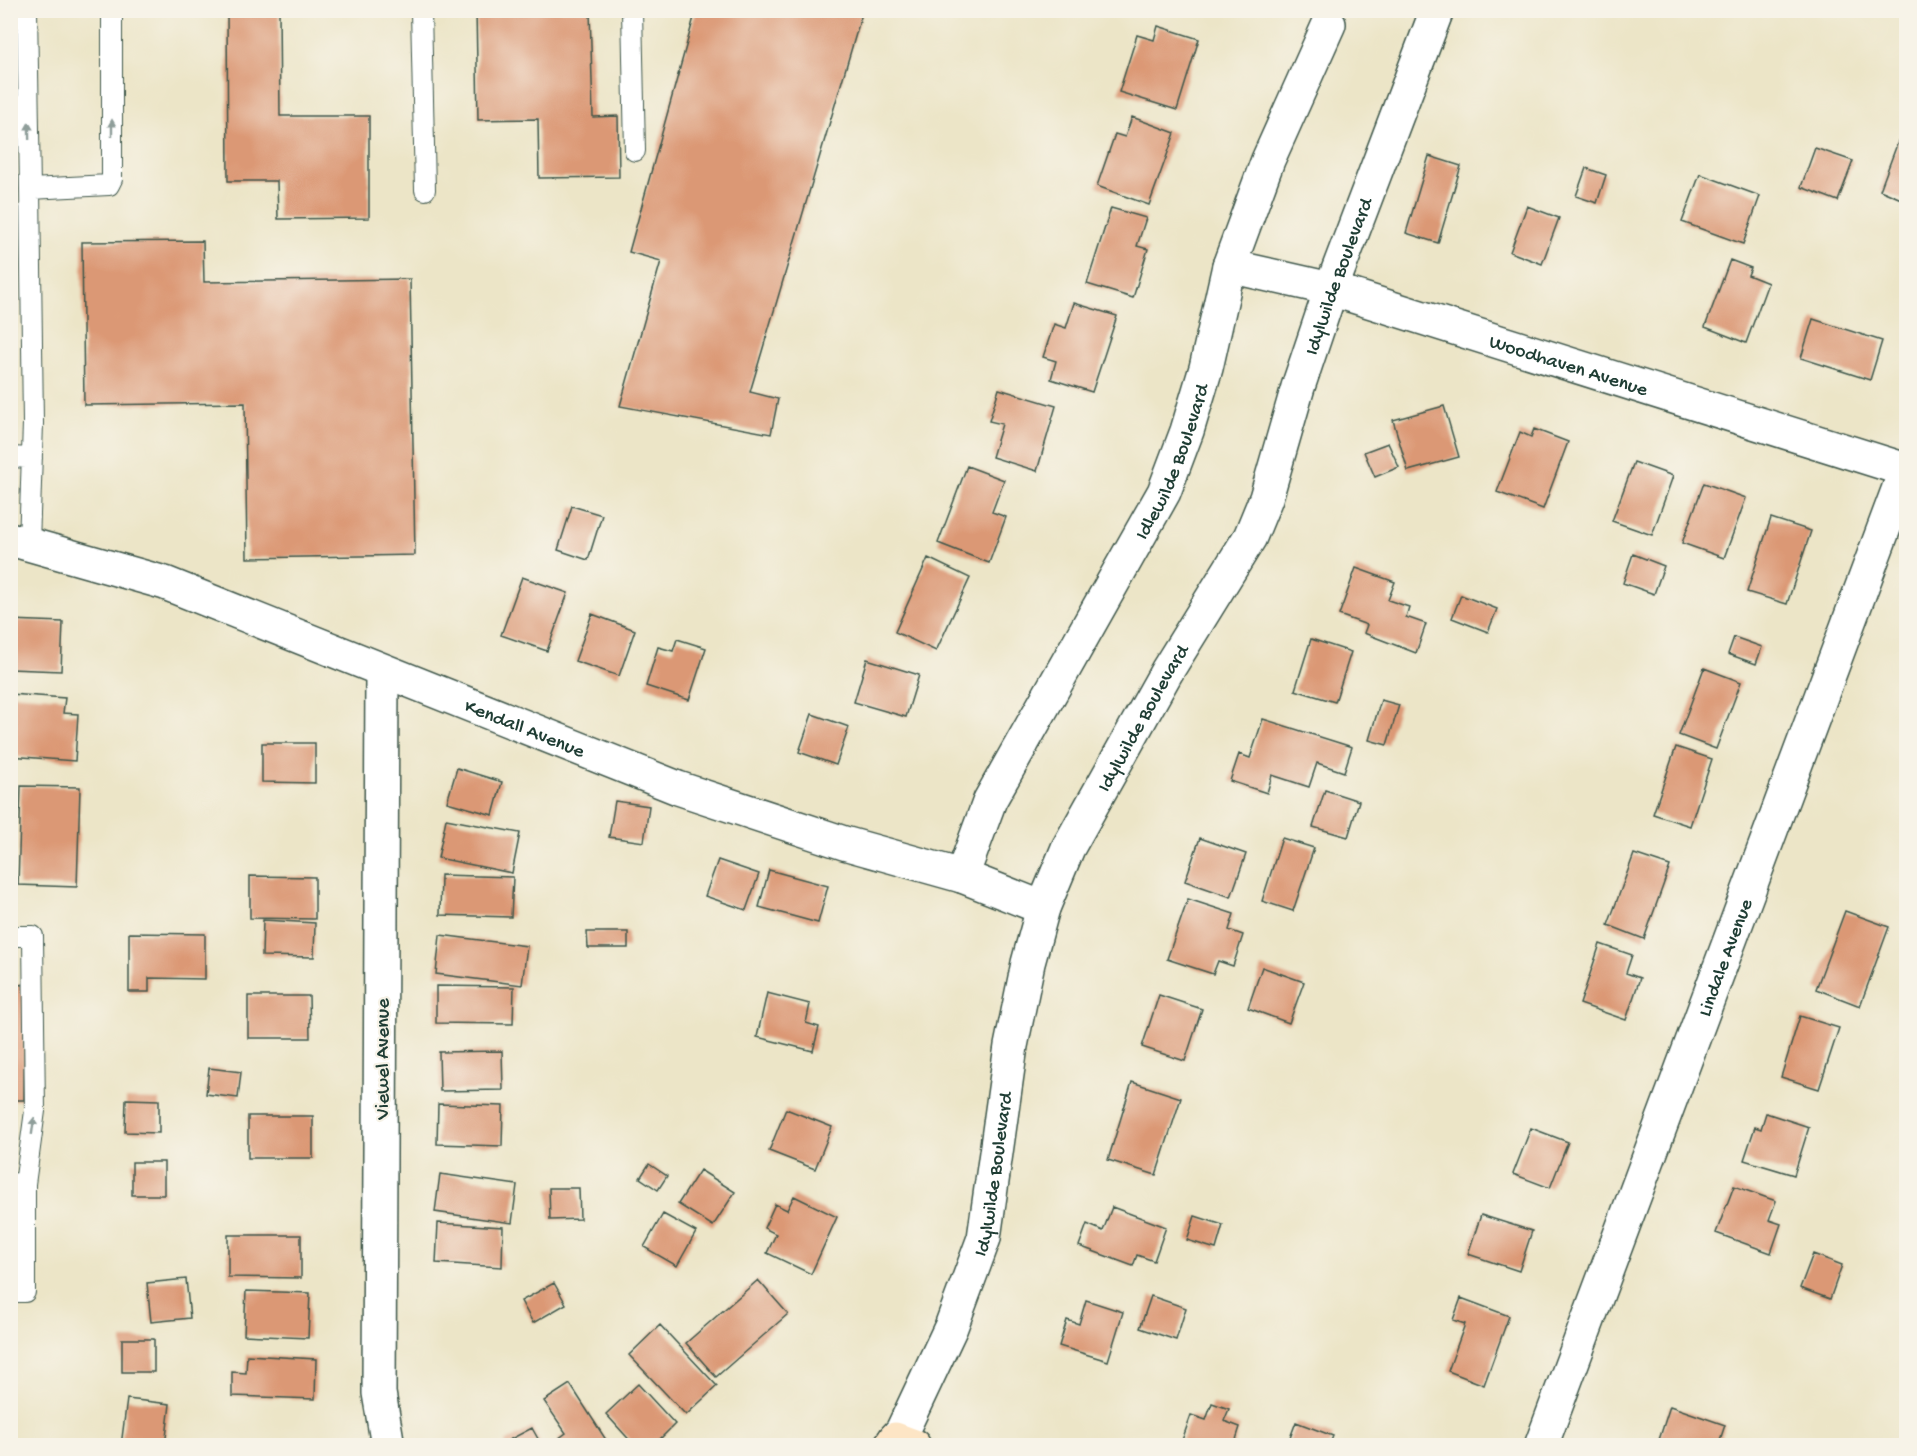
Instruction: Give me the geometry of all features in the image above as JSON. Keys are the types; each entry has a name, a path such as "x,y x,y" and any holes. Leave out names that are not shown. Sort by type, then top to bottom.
{"street":[{"name":"Idylwilde Boulevard","path":"900,1443 902,1431 951,1327 984,1238 1011,1046 1028,963 1043,908 1068,848 1167,671 1250,537 1266,498 1298,387 1331,289 1437,10"},
{"name":"Idlewilde Boulevard","path":"962,876 990,800 1164,492 1187,431 1203,379 1229,266 1268,160 1329,24"},
{"name":"Woodhaven Avenue","path":"1229,266 1331,289 1906,469"},
{"name":"Lindale Avenue","path":"1540,1446 1906,469"},
{"name":"Kendall Avenue","path":"20,542 165,583 299,635 382,672 678,788 844,843 962,876 1043,908"},
{"name":"Viewel Avenue","path":"382,672 379,1393 388,1446"}],"lane":[{"path":"20,542 32,458 27,10"},
{"path":"30,189 109,185 112,179 112,10"},
{"path":"421,10 425,190"},
{"path":"632,10 636,151"},
{"path":"10,457 32,458"},
{"path":"10,936 33,936 35,1111 18,1184 25,1292 10,1292"}],"building":[{"path":"227,10 279,10 280,116 369,116 369,218 278,219 277,181 228,181"},
{"path":"476,10 590,10 593,117 618,116 619,177 539,178 538,119 478,120"},
{"path":"696,10 863,10 750,392 778,399 771,434 620,406 661,261 629,252"},
{"path":"1158,26 1199,39 1177,110 1119,92 1137,35 1154,40"},
{"path":"1132,117 1175,133 1149,205 1097,186 1115,134 1125,137"},
{"path":"1899,139 1906,142 1906,201 1880,190"},
{"path":"1815,148 1853,161 1838,201 1801,187"},
{"path":"1429,156 1461,166 1438,243 1406,233"},
{"path":"1586,168 1606,175 1597,203 1576,196"},
{"path":"1700,174 1760,196 1743,244 1682,222"},
{"path":"1527,206 1559,218 1542,264 1510,252"},
{"path":"1111,208 1146,218 1137,246 1148,249 1133,298 1087,284"},
{"path":"203,241 204,282 410,279 415,555 247,558 245,403 84,405 82,242"},
{"path":"1730,260 1751,268 1748,275 1768,283 1746,343 1705,327"},
{"path":"1074,303 1117,316 1092,392 1051,379 1056,361 1043,357 1054,324 1066,328"},
{"path":"1813,319 1882,341 1870,380 1801,358"},
{"path":"999,389 1056,406 1037,471 992,457 1002,424 989,421"},
{"path":"1444,406 1459,457 1408,471 1393,420"},
{"path":"1534,429 1568,442 1543,509 1497,492 1520,432 1531,437"},
{"path":"1388,443 1399,467 1375,477 1364,452"},
{"path":"1634,462 1673,476 1652,535 1612,521"},
{"path":"967,466 1004,480 992,512 1006,517 989,563 938,543"},
{"path":"1704,483 1746,498 1724,558 1682,543"},
{"path":"572,506 602,515 588,560 558,550"},
{"path":"1771,518 1811,531 1787,604 1747,592"},
{"path":"1633,554 1664,566 1654,594 1623,583"},
{"path":"928,558 970,578 936,651 895,632"},
{"path":"1356,568 1395,582 1388,600 1409,607 1406,617 1426,624 1416,653 1364,633 1367,625 1339,615"},
{"path":"522,577 568,593 547,651 501,635"},
{"path":"1461,595 1497,609 1488,632 1452,618"},
{"path":"592,614 635,630 619,676 575,661"},
{"path":"10,620 63,622 61,671 10,669"},
{"path":"1734,637 1762,647 1756,664 1728,654"},
{"path":"677,639 706,648 689,700 646,686 658,647 673,651"},
{"path":"1311,639 1351,652 1335,702 1295,690"},
{"path":"867,659 919,675 906,717 854,702"},
{"path":"1704,668 1741,682 1716,749 1679,735"},
{"path":"10,694 65,698 63,713 78,714 75,761 10,756"},
{"path":"1381,700 1399,705 1387,745 1369,740"},
{"path":"812,714 849,727 836,765 799,752"},
{"path":"1263,719 1352,747 1344,772 1317,763 1309,787 1272,775 1267,793 1230,781 1239,754 1250,758"},
{"path":"262,743 315,743 315,783 262,782"},
{"path":"1676,747 1712,759 1690,826 1653,814"},
{"path":"457,768 502,782 493,815 447,802"},
{"path":"21,786 80,787 77,887 18,885"},
{"path":"1325,790 1359,801 1348,837 1313,827"},
{"path":"615,801 649,806 644,842 609,837"},
{"path":"446,819 520,833 512,873 438,858"},
{"path":"1200,838 1246,854 1231,897 1185,881"},
{"path":"1282,838 1314,848 1293,911 1262,901"},
{"path":"1634,854 1670,866 1644,939 1608,925"},
{"path":"718,860 759,874 746,910 705,896"},
{"path":"769,870 828,886 818,923 759,907"},
{"path":"441,875 513,877 511,917 440,915"},
{"path":"250,876 315,877 315,919 250,918"},
{"path":"1188,899 1234,914 1229,930 1243,935 1233,966 1218,961 1213,974 1167,959"},
{"path":"1845,911 1889,927 1860,1006 1816,989"},
{"path":"263,920 315,923 314,957 262,956"},
{"path":"587,932 628,932 628,948 588,948"},
{"path":"129,933 205,934 205,979 149,978 149,992 129,992"},
{"path":"440,935 527,946 522,985 436,974"},
{"path":"1600,944 1632,955 1626,973 1640,978 1626,1020 1580,1004"},
{"path":"1262,967 1304,982 1289,1023 1248,1008"},
{"path":"10,984 25,985 24,1100 10,1100"},
{"path":"436,986 514,987 513,1024 436,1023"},
{"path":"767,993 810,1004 806,1023 819,1027 813,1051 757,1037"},
{"path":"1159,995 1202,1009 1185,1061 1142,1047"},
{"path":"248,996 309,996 310,1038 248,1038"},
{"path":"1800,1016 1839,1028 1819,1089 1781,1077"},
{"path":"502,1051 503,1090 440,1091 439,1052"},
{"path":"209,1068 241,1072 238,1098 206,1094"},
{"path":"1132,1082 1181,1098 1156,1175 1108,1160"},
{"path":"126,1099 159,1100 159,1133 125,1132"},
{"path":"438,1104 503,1106 502,1146 437,1144"},
{"path":"786,1109 832,1127 815,1169 769,1151"},
{"path":"1766,1113 1809,1127 1794,1175 1744,1160 1755,1127 1761,1129"},
{"path":"248,1116 313,1116 313,1158 248,1158"},
{"path":"1531,1128 1568,1142 1550,1188 1513,1174"},
{"path":"132,1162 164,1162 164,1195 132,1195"},
{"path":"649,1164 667,1176 658,1190 640,1178"},
{"path":"700,1170 735,1192 713,1226 678,1204"},
{"path":"440,1174 517,1185 512,1223 435,1212"},
{"path":"1734,1186 1776,1201 1769,1220 1781,1224 1771,1253 1716,1233"},
{"path":"549,1188 579,1188 580,1219 550,1220"},
{"path":"794,1196 837,1217 811,1274 767,1253 776,1234 764,1228 775,1204 787,1210"},
{"path":"1112,1207 1166,1227 1154,1261 1137,1255 1133,1266 1079,1246 1087,1224 1103,1231"},
{"path":"663,1214 696,1232 677,1266 644,1247"},
{"path":"1481,1215 1532,1231 1519,1271 1468,1254"},
{"path":"1195,1216 1223,1225 1216,1249 1187,1240"},
{"path":"438,1223 503,1227 502,1267 436,1263"},
{"path":"228,1235 301,1235 301,1278 228,1277"},
{"path":"1813,1254 1842,1265 1830,1299 1800,1288"},
{"path":"186,1279 190,1318 151,1322 147,1283"},
{"path":"758,1280 788,1314 716,1377 686,1343"},
{"path":"554,1283 566,1304 533,1323 521,1301"},
{"path":"246,1291 310,1293 308,1338 244,1335"},
{"path":"1151,1296 1186,1308 1176,1340 1140,1328"},
{"path":"1461,1298 1509,1316 1484,1385 1448,1371 1465,1324 1453,1320"},
{"path":"1086,1300 1123,1312 1108,1361 1059,1346 1067,1320 1079,1324"},
{"path":"660,1325 717,1386 686,1415 629,1355"},
{"path":"122,1339 154,1339 154,1372 122,1372"},
{"path":"247,1355 316,1359 315,1399 232,1396 232,1372 246,1373"},
{"path":"570,1384 610,1446 562,1446 558,1439 566,1433 544,1401"},
{"path":"638,1384 675,1424 653,1446 635,1446 606,1414"},
{"path":"127,1399 170,1404 165,1446 121,1446"},
{"path":"1212,1403 1229,1409 1224,1421 1240,1427 1234,1446 1180,1446 1191,1415 1206,1420"},
{"path":"1670,1406 1725,1425 1718,1446 1657,1446"},
{"path":"1296,1422 1333,1436 1329,1446 1287,1446"},
{"path":"532,1428 542,1446 507,1446 505,1442"}]}
